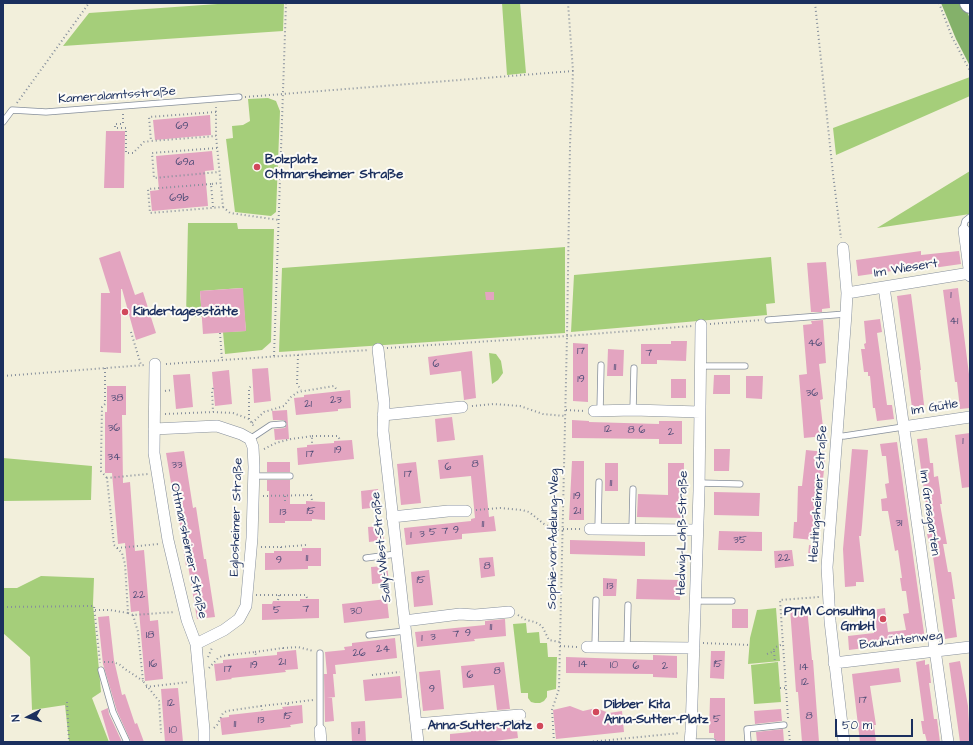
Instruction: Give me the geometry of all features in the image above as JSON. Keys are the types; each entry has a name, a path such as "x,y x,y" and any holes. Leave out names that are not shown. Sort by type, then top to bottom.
{"street":[{"path":"964,230 970,275"},
{"name":"Heutingsheimer Straße","path":"843,248 847,293 846,314 827,567 830,626 844,742"},
{"name":"Im Wiesert","path":"847,293 970,275"},
{"name":"Im Grasgarten","path":"884,287 948,742"},
{"name":"Hedwig-Lohß-Straße","path":"690,738 696,601 701,325"},
{"name":"Sally-Wiest-Straße","path":"378,349 384,403 383,431 418,742"},
{"name":"Ottmarsheimer Straße","path":"155,364 154,453 168,540 187,620 196,644 204,742"},
{"path":"383,415 462,407"},
{"path":"597,411 633,410 700,412"},
{"name":"Im Gütle","path":"903,427 970,417"},
{"name":"Eglosheimer Straße","path":"154,429 217,426 241,434 250,439 253,447 254,476 252,547 246,606 239,619 224,630 196,644"},
{"path":"392,517 448,511 466,511"},
{"path":"594,529 697,530"},
{"path":"404,626 460,614 475,615 509,612"},
{"path":"591,647 694,645"},
{"name":"Bauhüttenweg","path":"834,664 970,647"},
{"path":"416,724 520,715"},
{"path":"320,730 321,742"}],"lane":[{"name":"Kameralamtsstraße","path":"12,110 46,112 239,97"},
{"path":"3,122 12,110"},
{"path":"964,230 965,222 970,217"},
{"path":"768,320 846,314"},
{"path":"597,411 601,365"},
{"path":"700,366 745,366"},
{"path":"633,410 634,368"},
{"path":"250,439 271,425 283,424"},
{"path":"838,436 903,427"},
{"path":"254,476 290,476"},
{"path":"594,529 599,482"},
{"path":"699,483 740,484"},
{"path":"632,529 633,489"},
{"path":"366,558 396,554"},
{"path":"591,647 596,600"},
{"path":"696,601 732,601"},
{"path":"627,646 628,604"},
{"path":"369,635 404,626"},
{"path":"320,653 320,730"},
{"path":"101,668 113,712 127,742"},
{"path":"748,742 747,729 784,725"},
{"path":"690,738 714,742"}],"path":[{"path":"12,110 89,3"},
{"path":"274,356 286,3"},
{"name":"Sophie-von-Adelung-Weg","path":"554,742 552,710 559,689 568,336 570,153 573,71 568,3"},
{"path":"815,3 832,166 843,248"},
{"path":"939,3 952,37 970,71"},
{"path":"239,97 573,71"},
{"path":"215,99 216,136 223,206 230,213 279,220"},
{"path":"123,106 123,124 115,124 115,128 126,128 126,153 133,153 144,142 216,136"},
{"path":"151,141 149,117 216,112"},
{"path":"217,148 152,153 154,178 219,172"},
{"path":"220,183 148,189 150,213 223,206"},
{"path":"211,184 213,207"},
{"path":"131,332 141,365"},
{"path":"220,333 222,360"},
{"path":"298,354 297,384 301,390"},
{"path":"105,368 105,404 102,407 101,471 107,478 114,545 122,553 125,564 128,613"},
{"path":"249,419 249,388 252,386"},
{"path":"162,413 166,415 213,412 233,413 249,419 252,423 264,412 284,406 291,397 301,390 334,386 337,390"},
{"path":"213,388 213,412"},
{"path":"309,389 310,393"},
{"path":"162,391 172,390"},
{"path":"462,407 494,404 520,406 543,414 566,416"},
{"path":"566,410 597,411"},
{"path":"312,436 312,443"},
{"path":"264,449 276,443 312,436 338,436 340,440"},
{"path":"107,478 157,474"},
{"path":"253,496 311,495 312,500"},
{"path":"285,496 285,501"},
{"path":"466,511 500,508 522,510 529,512 544,524 554,529 594,529"},
{"path":"117,548 163,544"},
{"path":"252,547 307,547"},
{"path":"247,595 306,595 307,598"},
{"path":"278,600 279,595"},
{"path":"790,742 780,600 828,596"},
{"path":"3,607 94,606 101,668"},
{"path":"95,610 110,610 133,615 177,612"},
{"path":"509,612 514,612 526,620 542,626 549,640 560,642"},
{"path":"133,615 138,632 143,681"},
{"path":"830,626 871,623"},
{"path":"766,654 769,654 776,647 783,644"},
{"path":"694,645 750,645"},
{"path":"560,646 591,647"},
{"path":"208,670 218,658 229,655 283,650 298,647 320,653"},
{"path":"774,650 775,663"},
{"path":"100,663 112,662 119,664 143,681 159,701 161,733"},
{"path":"372,675 409,671"},
{"path":"780,688 786,688"},
{"path":"212,721 213,728 217,725 223,713 261,706 319,700"},
{"path":"67,702 69,742"},
{"path":"261,706 262,710"},
{"path":"589,742 690,738"}],"green space":[{"path":"232,3 284,3 283,31 63,46 89,13"},
{"path":"502,3 520,3 526,73 507,75"},
{"path":"941,3 964,3 970,19 970,66 956,39"},
{"path":"970,77 970,96 836,155 833,128"},
{"path":"268,98 276,101 280,111 276,212 271,216 235,212 226,139 233,138 232,126 243,125 250,121 248,99"},
{"path":"970,171 970,214 877,228"},
{"path":"188,223 237,223 238,229 274,229 271,342 262,350 225,354 223,332 246,331 242,288 200,291 202,317 186,317"},
{"path":"565,247 565,333 279,352 282,268"},
{"path":"771,257 775,303 766,304 767,315 571,332 574,275"},
{"path":"489,353 496,354 501,361 503,373 498,380 492,384"},
{"path":"3,458 92,466 91,500 3,501"},
{"path":"41,576 94,578 93,604 101,692 92,698 109,742 69,742 65,705 32,710 30,657 3,633 3,588 17,588"},
{"path":"776,608 780,661 748,664 750,638 757,610"},
{"path":"526,623 527,633 539,632 540,643 547,643 548,657 557,657 556,689 547,691 547,697 540,703 531,702 528,698 528,693 521,693 513,624"},
{"path":"778,662 781,702 754,704 751,665"}],"building":[{"path":"210,115 211,135 155,140 153,120"},
{"path":"106,131 125,131 124,188 104,188"},
{"path":"212,151 214,170 205,171 208,206 152,211 150,191 159,190 156,156"},
{"name":"Kindertagesstätte","path":"120,251 135,295 143,292 156,333 136,340 121,289 121,353 100,352 101,293 110,293 99,258"},
{"path":"921,251 921,255 959,251 961,264 933,268 933,265 858,276 856,260"},
{"path":"826,262 830,308 822,309 822,312 811,312 807,263"},
{"path":"243,288 246,331 203,334 200,291"},
{"path":"958,288 970,382 970,408 960,409 943,290"},
{"path":"485,292 494,292 494,300 486,300"},
{"path":"911,294 925,413 913,415 897,296"},
{"path":"880,319 882,332 877,333 887,405 892,405 894,419 877,421 875,408 873,408 870,376 868,376 868,372 864,372 861,349 865,349 864,344 866,343 864,321"},
{"path":"823,320 826,363 819,364 823,399 820,400 824,436 804,438 799,375 807,374 803,325 812,324 811,321"},
{"path":"671,341 687,341 686,361 657,360 657,364 641,364 641,344 671,344"},
{"path":"573,343 588,344 588,402 573,401"},
{"path":"608,349 624,350 623,376 607,376"},
{"path":"472,351 476,398 464,400 461,371 430,375 428,357"},
{"path":"268,368 271,401 254,403 252,369"},
{"path":"229,370 232,404 215,406 212,372"},
{"path":"190,374 193,407 176,409 173,375"},
{"path":"714,375 730,375 730,394 713,394"},
{"path":"746,376 763,376 762,399 746,398"},
{"path":"671,379 686,379 686,398 671,398"},
{"path":"107,386 126,386 126,415 122,415 123,483 130,482 135,551 144,550 150,621 158,620 163,679 145,681 139,611 131,612 125,543 118,544 112,473 105,473 105,412 107,412"},
{"path":"350,390 351,408 338,409 338,411 296,415 294,398 304,397 304,395"},
{"path":"287,410 289,439 275,440 274,429 285,428 287,424 284,420 273,420 272,411"},
{"path":"452,417 455,440 437,442 435,419"},
{"path":"572,420 589,422 659,424 659,421 682,421 682,444 659,444 659,439 572,438"},
{"path":"970,433 970,487 962,488 955,435"},
{"path":"927,438 930,463 933,463 934,477 938,476 942,504 940,504 947,544 943,544 948,572 951,572 955,599 952,599 957,637 945,639 931,543 929,543 927,534 930,534 917,439"},
{"path":"352,440 354,459 298,465 297,448 307,447 307,445 334,443 334,441"},
{"path":"897,442 925,640 849,650 848,636 874,633 872,610 885,608 888,632 906,630 903,614 909,613 906,591 902,591 900,578 902,578 898,550 895,551 888,511 882,511 881,499 887,498 885,484 889,483 886,456 882,456 880,444"},
{"path":"714,449 730,449 729,471 714,471"},
{"path":"852,449 868,450 861,536 859,536 864,582 856,582 856,586 845,587 843,549"},
{"path":"806,450 826,452 818,515 815,514 813,540 793,538 794,522 797,522 798,486 802,486"},
{"path":"184,451 193,508 196,507 204,559 206,559 215,617 197,619 188,565 186,566 178,513 176,513 166,453"},
{"path":"483,455 489,517 494,516 496,531 462,534 462,539 406,545 404,528 471,521 471,519 475,518 471,476 440,479 438,460"},
{"path":"572,461 584,461 584,520 569,520"},
{"path":"267,462 290,462 290,472 267,472"},
{"path":"416,462 421,503 401,505 397,464"},
{"path":"605,463 618,463 618,491 605,491"},
{"path":"668,463 684,463 683,518 637,517 638,494 668,495"},
{"path":"267,480 290,480 290,504 306,504 306,501 325,502 325,520 312,519 312,521 285,521 285,523 269,523 269,491 267,491"},
{"path":"378,489 380,507 362,509 361,491"},
{"path":"714,492 760,493 759,516 714,515"},
{"path":"382,526 384,540 369,542 368,527"},
{"path":"719,531 762,532 762,551 718,550"},
{"path":"570,540 645,542 645,556 570,554"},
{"path":"809,545 818,546 817,557 808,556"},
{"path":"302,548 321,548 321,566 308,566 308,569 265,570 265,553 274,553 274,551 302,551"},
{"path":"792,550 794,566 775,568 774,551"},
{"path":"493,557 495,576 481,578 479,558"},
{"path":"387,566 389,582 372,584 371,567"},
{"path":"429,570 433,605 414,607 411,572"},
{"path":"603,578 617,579 616,596 603,596"},
{"path":"637,579 681,580 680,600 636,599"},
{"path":"300,599 319,599 319,618 262,620 262,604 272,604 273,601 300,601"},
{"path":"387,599 389,618 344,623 342,604"},
{"path":"807,607 813,660 819,742 802,742 798,692 796,692 790,608"},
{"path":"732,609 748,609 748,628 732,628"},
{"path":"109,616 114,660 122,695 125,694 135,724 137,723 144,742 131,742 117,711 103,664 98,617"},
{"path":"505,619 506,636 417,647 415,632 485,625 485,621"},
{"path":"395,638 397,658 335,665 336,674 333,674 335,697 327,698 332,698 334,721 325,722 324,674 327,674 325,652 345,650 344,647 352,646 352,643"},
{"path":"296,650 298,669 285,670 286,672 216,681 214,664 223,663 223,660 277,655 277,652"},
{"path":"711,651 725,651 724,679 710,678"},
{"path":"653,655 677,656 677,678 653,677 653,674 566,673 566,657 653,660"},
{"path":"925,660 925,665 929,664 931,683 929,683 934,719 937,719 940,742 927,742 925,734 923,734 921,721 924,721 916,662"},
{"path":"960,661 968,706 970,742 960,742 949,663"},
{"path":"504,662 510,709 497,710 494,685 463,688 461,666"},
{"path":"899,668 901,682 870,686 876,725 874,725 876,742 860,742 852,674"},
{"path":"440,670 444,709 423,711 419,672"},
{"path":"400,676 402,698 365,701 363,680"},
{"path":"178,688 183,742 165,742 161,689"},
{"path":"710,698 725,698 725,742 717,742 714,738 714,733 709,733"},
{"path":"302,705 303,723 290,725 291,727 222,735 220,718 229,717 229,715 283,709 282,707"},
{"path":"570,706 583,711 596,708 609,713 622,711 624,732 556,739 553,710"},
{"path":"108,708 109,714 122,742 110,742 101,711"},
{"path":"781,709 782,721 755,724 754,711"},
{"path":"365,721 366,742 352,742 351,722"},
{"path":"516,722 518,738 487,742 450,742 450,734 471,732 471,729 495,727 495,724"},
{"path":"783,729 784,742 757,742 756,732"}],"place":[{"name":"Bolzplatz Ottmarsheimer Straße","path":"257,167"},
{"name":"Kindertagesstätte","path":"125,312"},
{"name":"PTM Consulting GmbH","path":"883,619"},
{"name":"Dibber Kita Anna-Sutter-Platz","path":"596,712"},
{"name":"Anna-Sutter-Platz","path":"540,726"}]}
